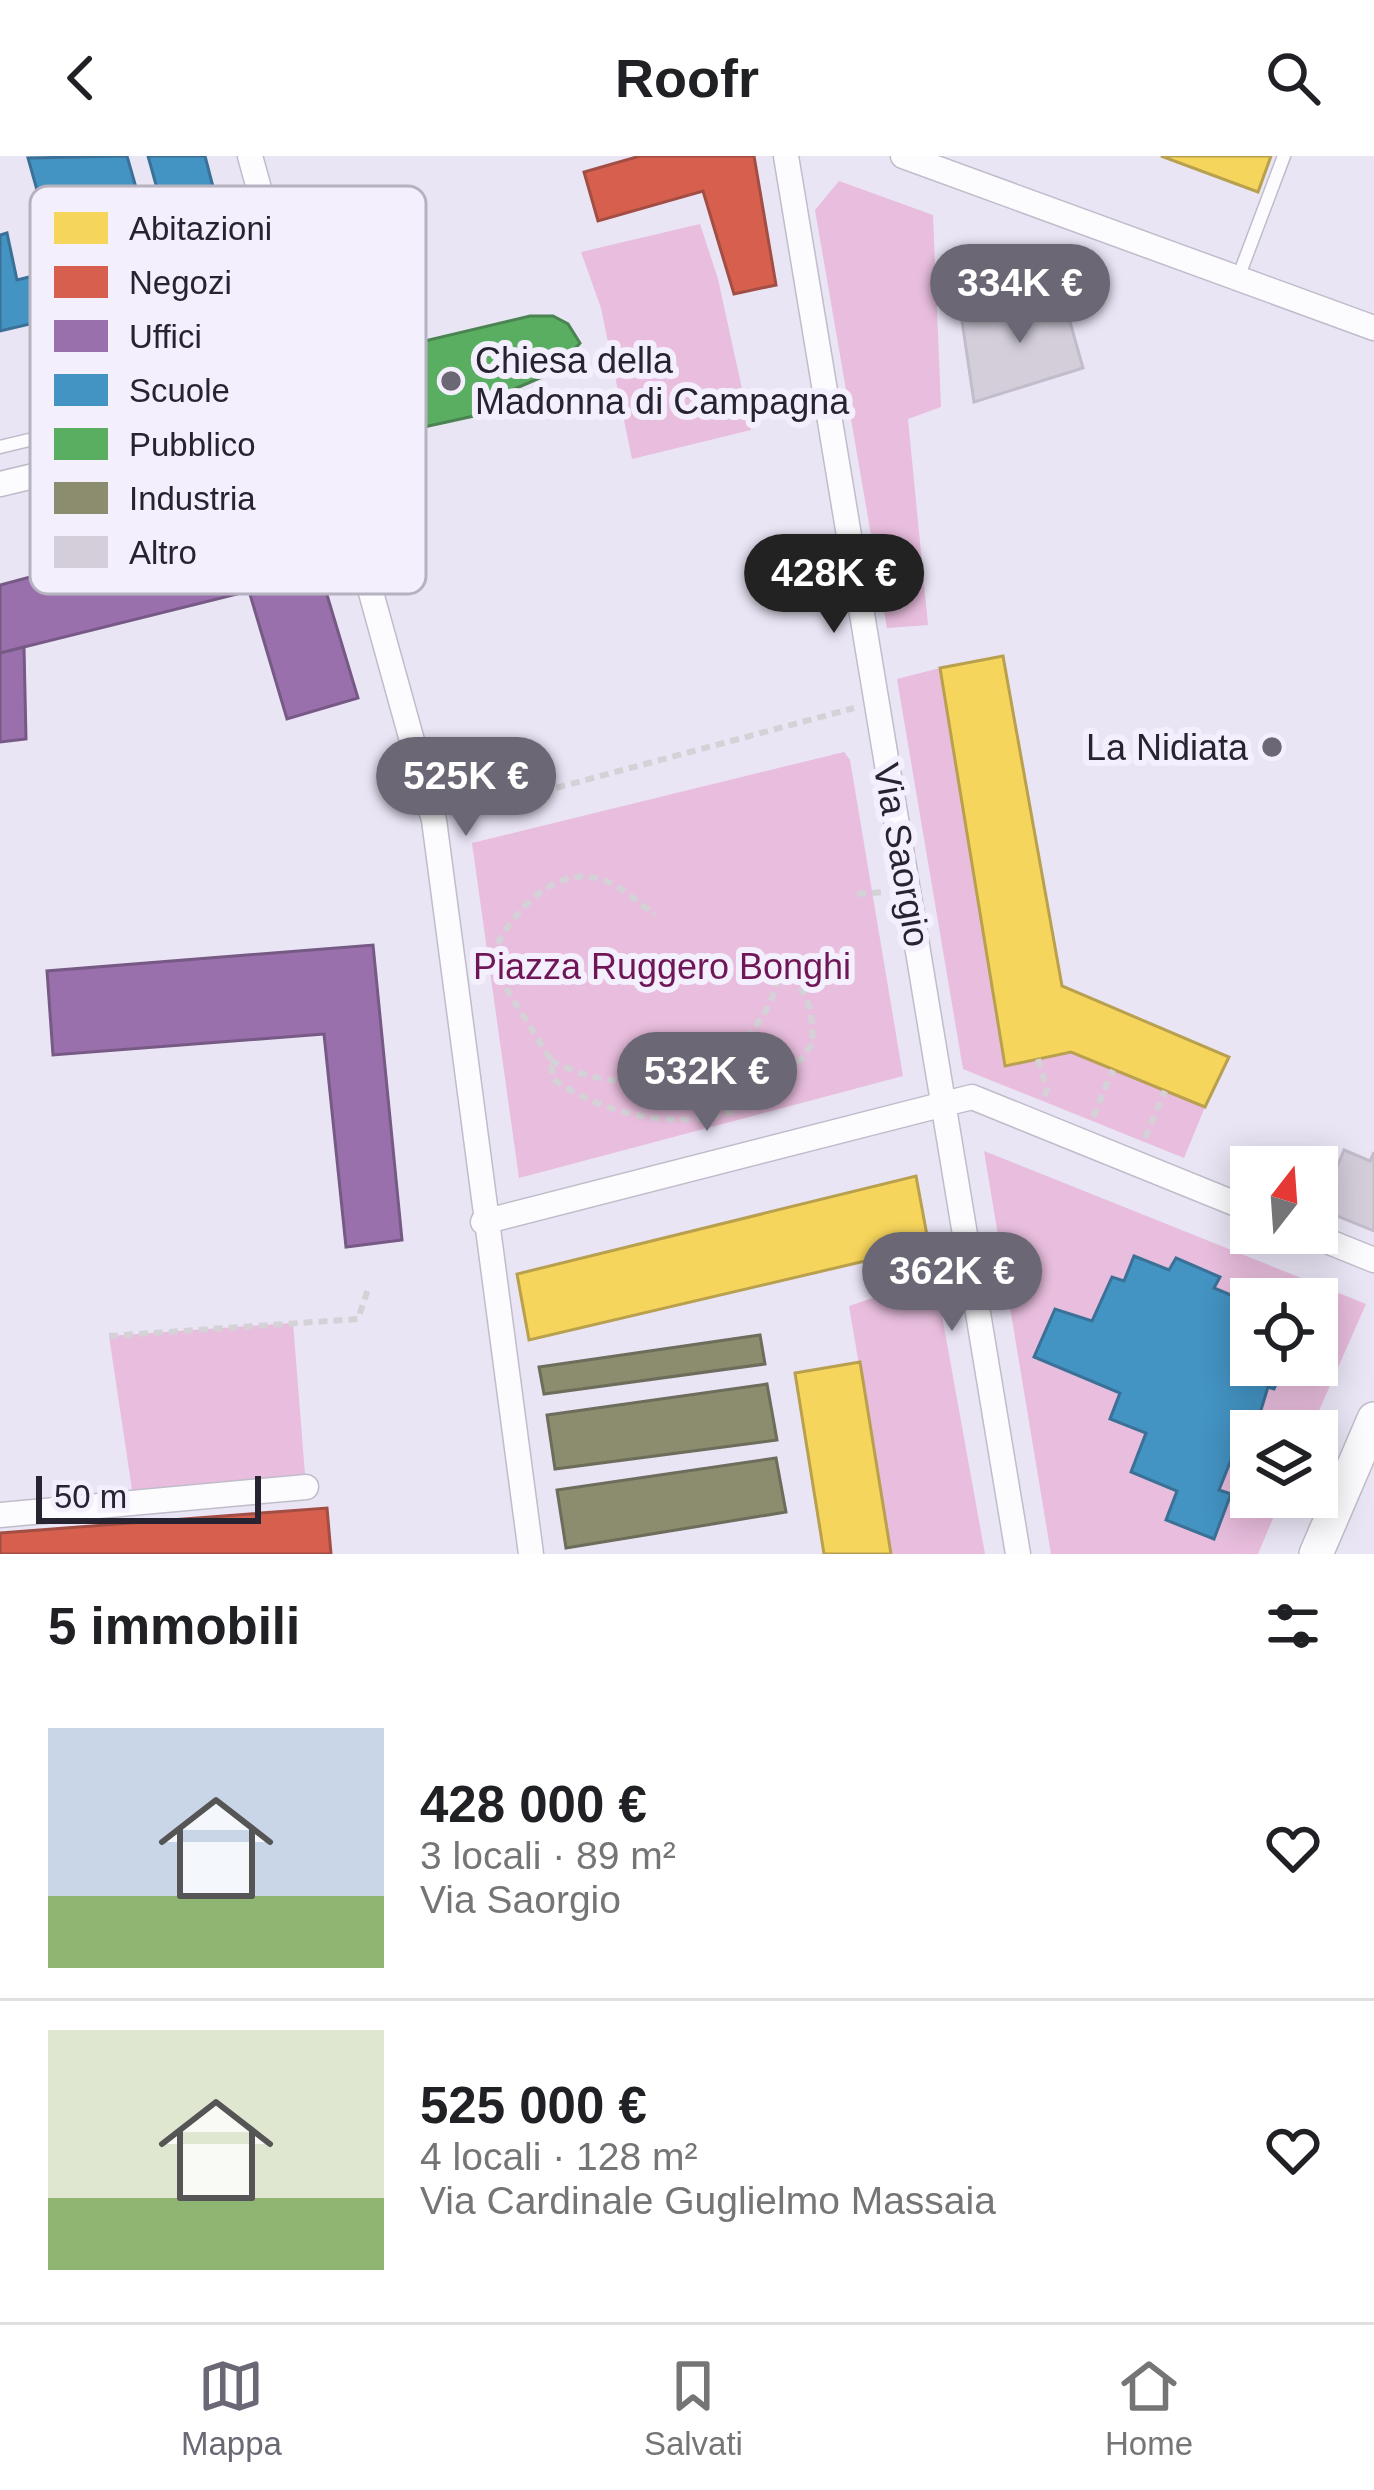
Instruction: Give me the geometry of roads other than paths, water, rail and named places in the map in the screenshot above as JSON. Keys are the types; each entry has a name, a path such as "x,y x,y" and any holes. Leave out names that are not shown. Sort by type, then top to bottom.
{"street":[{"path":"250,156 258,186"},
{"name":"Via Saorgio","path":"786,156 1018,1554"},
{"path":"903,156 1374,328"},
{"path":"0,484 30,477"},
{"path":"370,594 434,820 483,1222 531,1554"},
{"path":"483,1222 972,1097 1230,1201"},
{"path":"1338,1245 1374,1260"},
{"path":"1316,1554 1374,1419"},
{"path":"0,1515 306,1487"}],"lane":[{"path":"1238,278 1284,156"},
{"path":"0,447 30,440"}],"place":[{"name":"Chiesa della Madonna di Campagna","path":"451,381"},
{"name":"La Nidiata","path":"1272,747"}],"park label":[{"name":"Piazza Ruggero Bonghi","path":"662,966"}]}
